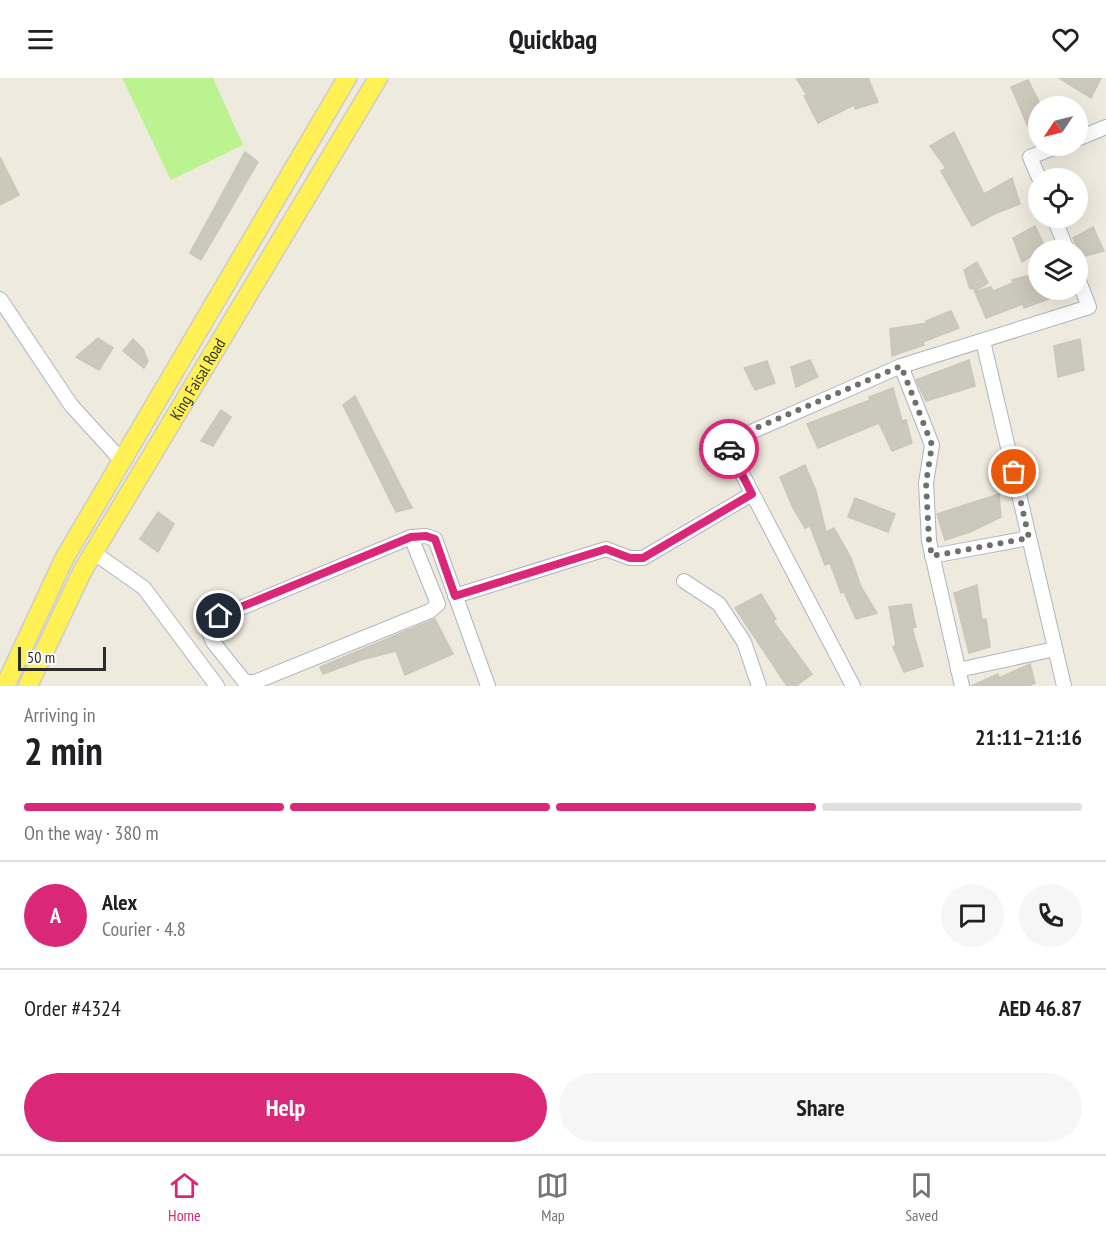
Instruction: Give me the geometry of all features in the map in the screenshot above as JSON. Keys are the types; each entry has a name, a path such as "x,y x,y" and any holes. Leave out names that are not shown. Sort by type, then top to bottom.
{"main road":[{"name":"King Faisal Road","path":"5,686 64,559 347,78"},
{"name":"King Faisal Road","path":"28,686 93,552 378,78"}],"street":[{"path":"1088,134 1106,127"},
{"path":"0,299 71,405 121,460"},
{"path":"853,686 726,443 901,366 1089,307 1086,300"},
{"path":"983,341 1064,686"},
{"path":"901,366 932,445 926,483 929,541 962,686"},
{"path":"455,596 606,549 630,558 643,558 752,494"},
{"path":"411,537 438,604 430,611 255,682 245,682 213,642 207,627 219,616 411,537 426,536 435,539 488,686"},
{"path":"932,556 1029,538"},
{"path":"93,552 144,588 217,686"},
{"path":"684,580 719,604 744,642 759,686"},
{"path":"958,670 1055,649"}],"green space":[{"path":"122,78 213,78 243,145 171,180"}],"building":[{"path":"796,78 868,78 878,102 855,109 854,105 818,123 804,96 807,95"},
{"path":"1059,78 1101,78 1091,98"},
{"path":"1028,80 1036,96 1028,96 1028,126 1011,87"},
{"path":"954,132 984,194 1012,178 1020,204 972,226 941,171 946,168 930,146"},
{"path":"245,152 258,162 201,260 190,253"},
{"path":"0,157 19,195 0,205"},
{"path":"1093,227 1104,251 1088,255 1088,240 1074,240 1073,238"},
{"path":"1031,228 1036,228 1042,240 1028,240 1028,258 1022,262 1013,238"},
{"path":"977,262 988,283 975,291 973,288 970,289 964,270"},
{"path":"1028,276 1028,300 1046,300 1024,308 1023,304 986,318 975,292 991,287 993,291 1013,283 1012,280"},
{"path":"951,311 959,328 923,342 924,345 892,356 890,329 927,323 926,321"},
{"path":"98,338 113,348 99,370 76,357"},
{"path":"133,339 143,349 148,361 144,368 123,351"},
{"path":"1080,339 1084,370 1058,377 1054,346"},
{"path":"810,360 818,377 796,387 791,367"},
{"path":"969,360 975,386 926,401 916,380"},
{"path":"767,361 775,383 755,390 744,368"},
{"path":"893,388 902,421 906,420 912,443 892,451 879,423 818,448 807,424 870,400 869,397"},
{"path":"355,396 412,508 396,512 343,405"},
{"path":"221,410 231,417 213,446 201,441"},
{"path":"805,465 816,491 826,532 834,528 851,558 861,587 877,613 856,619 844,592 841,593 830,563 825,565 810,526 805,528 793,508 780,477"},
{"path":"999,494 1001,517 970,532 945,540 937,514"},
{"path":"855,498 895,514 888,532 848,517"},
{"path":"158,512 174,524 158,552 140,539"},
{"path":"977,585 982,620 986,619 990,647 969,653 954,593"},
{"path":"761,594 776,619 773,621 812,674 796,686 787,686 735,608"},
{"path":"911,604 916,627 912,628 923,666 904,672 893,647 896,645 889,607"},
{"path":"435,619 453,654 405,675 396,651 361,660 323,674 320,667"},
{"path":"1030,664 1035,683 1029,686 971,686 998,674 999,678"}],"way so far":[{"path":"729,449 726,443 735,437 901,366 932,445 926,483 932,556 1029,538 1014,472"}],"route":[{"path":"219,616 411,537 426,536 435,539 455,596 606,549 630,558 643,558 752,494 729,449"}]}
